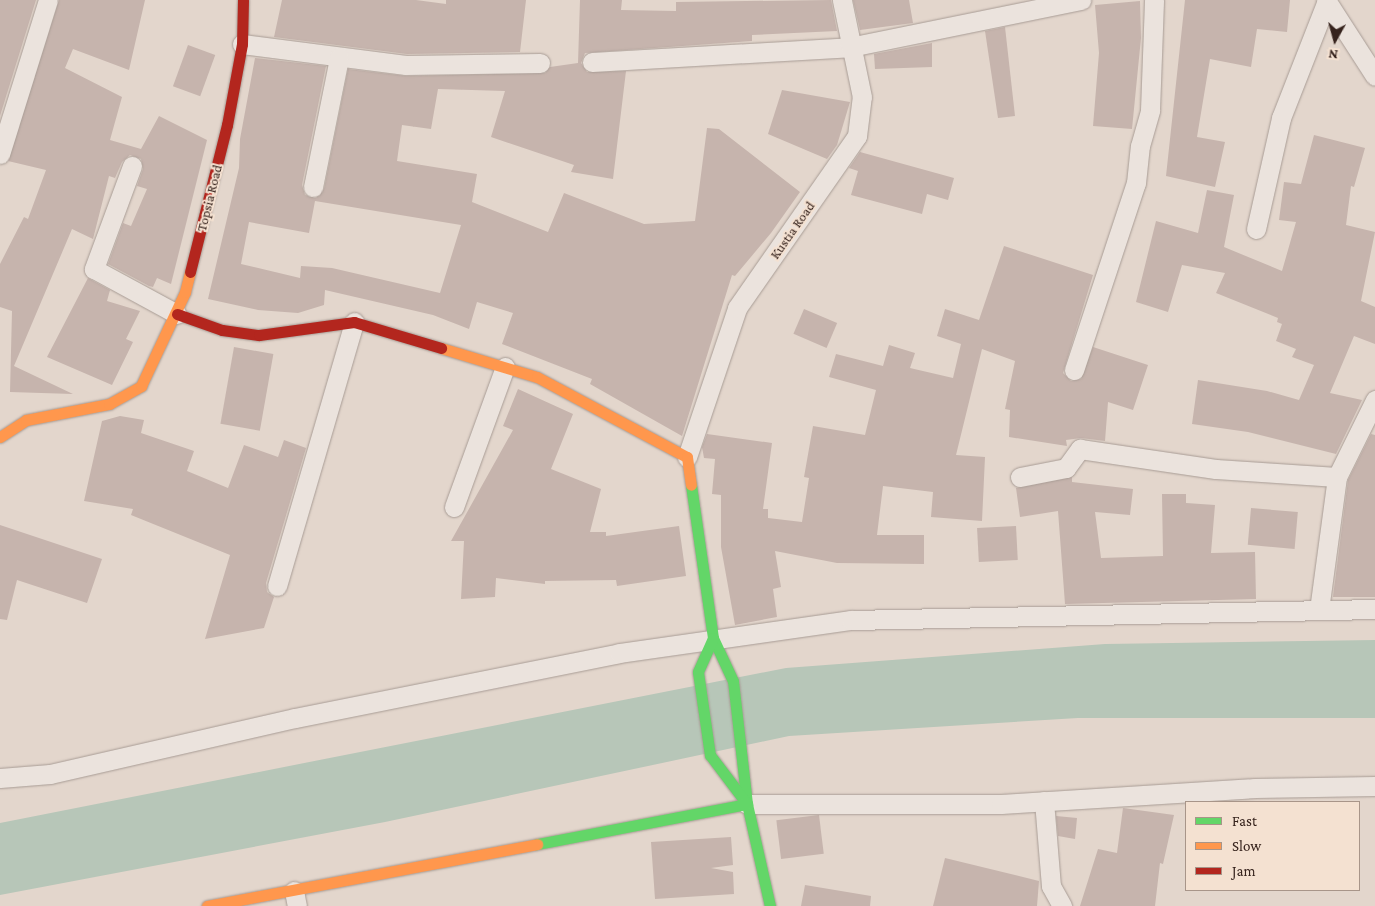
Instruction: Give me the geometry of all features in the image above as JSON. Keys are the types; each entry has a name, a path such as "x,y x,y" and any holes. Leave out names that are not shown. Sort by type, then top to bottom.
{"street":[{"path":"0,154 48,0"},
{"name":"Topsia Road","path":"0,437 26,420 109,404 141,386 177,314 227,126 242,44 243,0"},
{"name":"Kustia Road","path":"687,457 737,308 857,136 862,97 850,47 842,0"},
{"path":"592,62 850,47 1081,0"},
{"path":"1074,370 1136,183 1150,110 1154,0"},
{"path":"1326,1 1375,76"},
{"path":"1256,229 1281,118 1326,1"},
{"path":"242,44 339,58 406,65 540,63"},
{"path":"313,187 339,58"},
{"path":"132,166 94,270 177,314 222,330 259,335 354,322 537,377 687,457 713,638 733,681 742,743 747,804 770,906"},
{"path":"277,586 354,322"},
{"path":"454,508 505,368"},
{"path":"1319,610 1337,477 1375,400"},
{"path":"1020,477 1066,468 1080,449 1216,469 1337,477"},
{"path":"0,778 50,774 295,718 619,653 713,638 850,620 1375,609"},
{"path":"713,638 698,672 710,755 747,804"},
{"path":"207,906 296,899 747,804 1044,801 1255,788 1375,786"},
{"path":"1044,801 1051,886 1062,906"}],"shaded area":[{"path":"1375,640 1375,718 1078,718 789,736 385,822 0,895 0,823 786,668 1105,644"}],"building":[{"path":"0,0 36,0 0,116"},
{"path":"59,0 145,0 129,70 73,49 65,68 122,97 110,140 141,149 159,116 207,140 171,284 157,278 153,287 149,286 108,264 123,223 131,226 147,189 137,186 143,169 141,159 130,155 122,162 115,178 109,176 93,239 72,229 14,366 73,394 10,392 12,311 0,307 0,264 24,217 28,219 46,170 8,161"},
{"path":"282,0 416,0 446,4 446,0 526,0 520,52 407,54 274,37"},
{"path":"580,0 622,0 621,10 676,11 676,2 831,0 837,31 752,35 752,41 585,53 581,63 587,72 626,71 613,179 571,172 574,165 491,137 505,91 438,89 431,129 402,125 397,161 477,174 472,202 548,232 564,193 644,224 695,221 707,128 719,129 800,192 771,233 735,276 732,275 682,436 590,384 592,379 502,344 513,313 477,302 469,329 433,315 325,290 324,305 298,313 258,310 208,299 239,168 240,139 255,58 326,66 302,185 305,195 316,198 324,189 348,69 406,76 545,73 550,67 578,63","holes":["315,201 461,225 440,293 332,268 301,266 300,278 241,264 249,222 309,233"]},
{"path":"853,0 909,0 913,23 860,30"},
{"path":"1185,0 1290,0 1287,32 1257,29 1251,67 1210,59 1197,137 1225,142 1215,187 1166,176"},
{"path":"1140,1 1141,38 1132,129 1093,126 1099,53 1095,5"},
{"path":"1005,27 1015,116 998,118 985,31"},
{"path":"932,43 932,67 875,69 874,54"},
{"path":"188,45 215,55 200,96 173,86"},
{"path":"782,90 850,102 837,145 827,159 768,134"},
{"path":"1314,135 1365,148 1354,187 1351,186 1346,225 1375,232 1361,301 1375,307 1375,344 1354,336 1330,393 1362,400 1336,454 1248,432 1192,424 1198,380 1267,391 1299,400 1314,365 1292,357 1296,349 1276,341 1282,324 1277,322 1278,318 1216,293 1225,273 1182,265 1168,312 1136,302 1156,221 1198,233 1207,190 1234,195 1224,247 1282,271 1296,222 1279,220 1284,182 1301,184"},
{"path":"860,152 954,178 948,200 927,194 922,214 851,195 858,171 849,168"},
{"path":"1004,246 1093,275 1063,373 1071,381 1081,379 1093,347 1148,365 1133,410 1108,402 1105,441 1081,438 1066,440 1067,446 1009,437 1010,410 1005,409 1015,361 982,349 956,455 985,457 982,521 931,517 933,492 883,486 877,535 924,535 924,564 837,563 775,551 781,587 773,589 777,617 735,625 721,547 721,495 712,494 715,459 704,458 702,447 707,434 772,443 763,509 768,509 768,518 802,522 809,478 804,477 813,426 865,435 876,390 829,377 836,354 883,366 889,345 915,353 910,368 953,378 961,344 937,336 945,309 979,320"},
{"path":"88,278 110,290 107,301 140,311 126,339 133,342 112,385 47,357"},
{"path":"804,309 837,323 827,348 793,334"},
{"path":"234,347 273,354 260,431 220,424"},
{"path":"518,389 573,414 551,469 601,489 590,532 606,532 606,536 679,526 686,576 617,586 616,580 545,581 545,584 496,578 495,597 461,599 464,541 451,541 513,430 503,426"},
{"path":"120,416 144,420 141,433 194,451 187,471 228,488 244,445 278,457 284,440 306,448 266,583 267,592 274,597 264,628 205,639 230,555 131,515 133,509 84,501 102,421"},
{"path":"1371,434 1375,435 1375,597 1333,597 1348,480"},
{"path":"1072,477 1072,482 1133,489 1130,515 1095,512 1101,558 1163,556 1162,494 1186,494 1186,503 1215,505 1211,553 1255,552 1256,599 1065,604 1058,511 1020,517 1016,488"},
{"path":"1251,508 1298,512 1295,549 1248,545"},
{"path":"0,525 102,559 87,603 17,580 7,620 0,619"},
{"path":"1016,526 1018,560 979,562 977,528"},
{"path":"1123,808 1174,815 1163,864 1160,863 1155,906 1080,906 1098,849 1117,853"},
{"path":"819,815 824,854 781,859 776,820"},
{"path":"1056,816 1077,818 1075,839 1058,836"},
{"path":"731,837 733,865 711,868 733,872 734,894 655,899 651,842"},
{"path":"945,858 1039,881 1037,906 933,906"},
{"path":"805,885 871,896 870,906 801,906"}],"traffic: fast":[{"path":"691,485 713,638 733,681 747,804 770,906"},
{"path":"713,638 698,672 710,755 747,804"},
{"path":"537,844 747,804"}],"traffic: slow":[{"path":"0,437 26,420 109,404 141,386 185,292 190,272"},
{"path":"441,348 537,377 687,457 691,485"},
{"path":"207,906 537,844"}],"traffic: jam":[{"path":"190,272 227,125 242,44 243,0"},
{"path":"177,314 222,330 259,335 354,322 441,348"}]}
